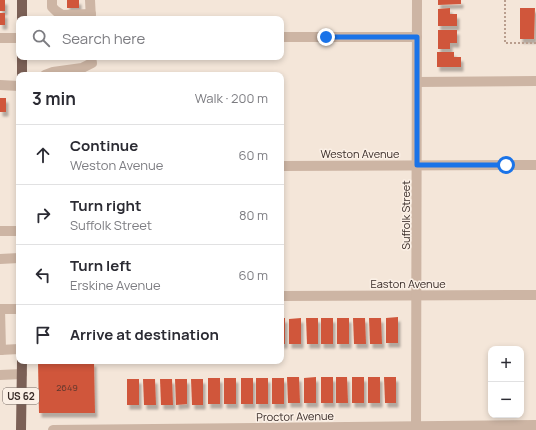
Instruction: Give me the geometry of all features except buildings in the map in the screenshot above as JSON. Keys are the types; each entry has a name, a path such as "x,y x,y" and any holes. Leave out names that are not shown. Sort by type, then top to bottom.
{"main road":[{"path":"22,0 22,16"},
{"path":"22,60 22,72"},
{"name":"US 62","path":"21,430 22,364"}],"street":[{"path":"52,0 52,7 62,15 76,16"},
{"path":"90,0 90,16"},
{"name":"Suffolk Street","path":"416,428 417,0"},
{"path":"284,37 417,37"},
{"path":"0,38 16,38"},
{"path":"53,72 82,68 92,63 92,60"},
{"path":"417,82 536,81"},
{"path":"0,85 16,86"},
{"name":"Weston Avenue","path":"284,166 536,165"},
{"path":"0,231 16,231"},
{"path":"0,259 16,258"},
{"name":"Easton Avenue","path":"284,296 536,295"},
{"path":"16,309 0,309 0,350 16,349"},
{"path":"0,375 22,374"},
{"name":"Proctor Avenue","path":"54,430 416,428 536,425"}],"path":[{"path":"505,0 505,43 536,43"}],"route":[{"path":"326,37 417,37 417,165 506,165"}]}
